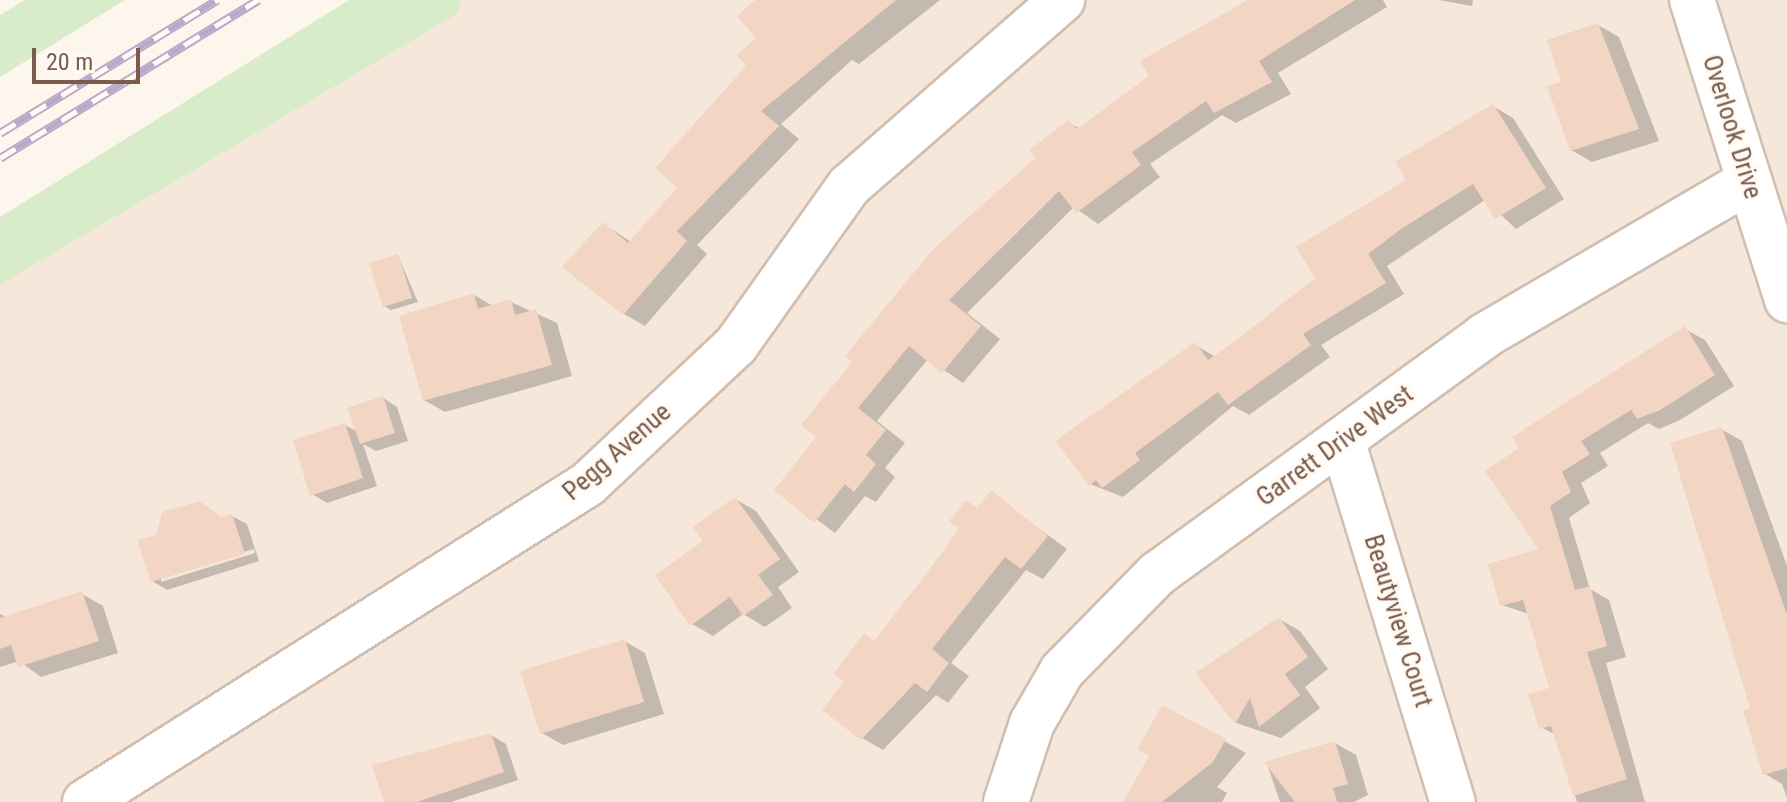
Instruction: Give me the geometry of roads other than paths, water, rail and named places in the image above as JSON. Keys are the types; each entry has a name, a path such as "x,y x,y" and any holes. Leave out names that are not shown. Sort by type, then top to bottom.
{"street":[{"name":"Pegg Avenue","path":"85,802 588,484 736,345 849,186 1062,0"},
{"name":"Overlook Drive","path":"1692,0 1787,300"},
{"name":"Garrett Drive West","path":"1007,798 1032,723 1062,671 1108,618 1157,574 1484,336 1748,182"},
{"name":"Beautyview Court","path":"1342,440 1453,802"}],"railway":[{"path":"0,133 217,0"},
{"path":"0,158 258,0"}]}
